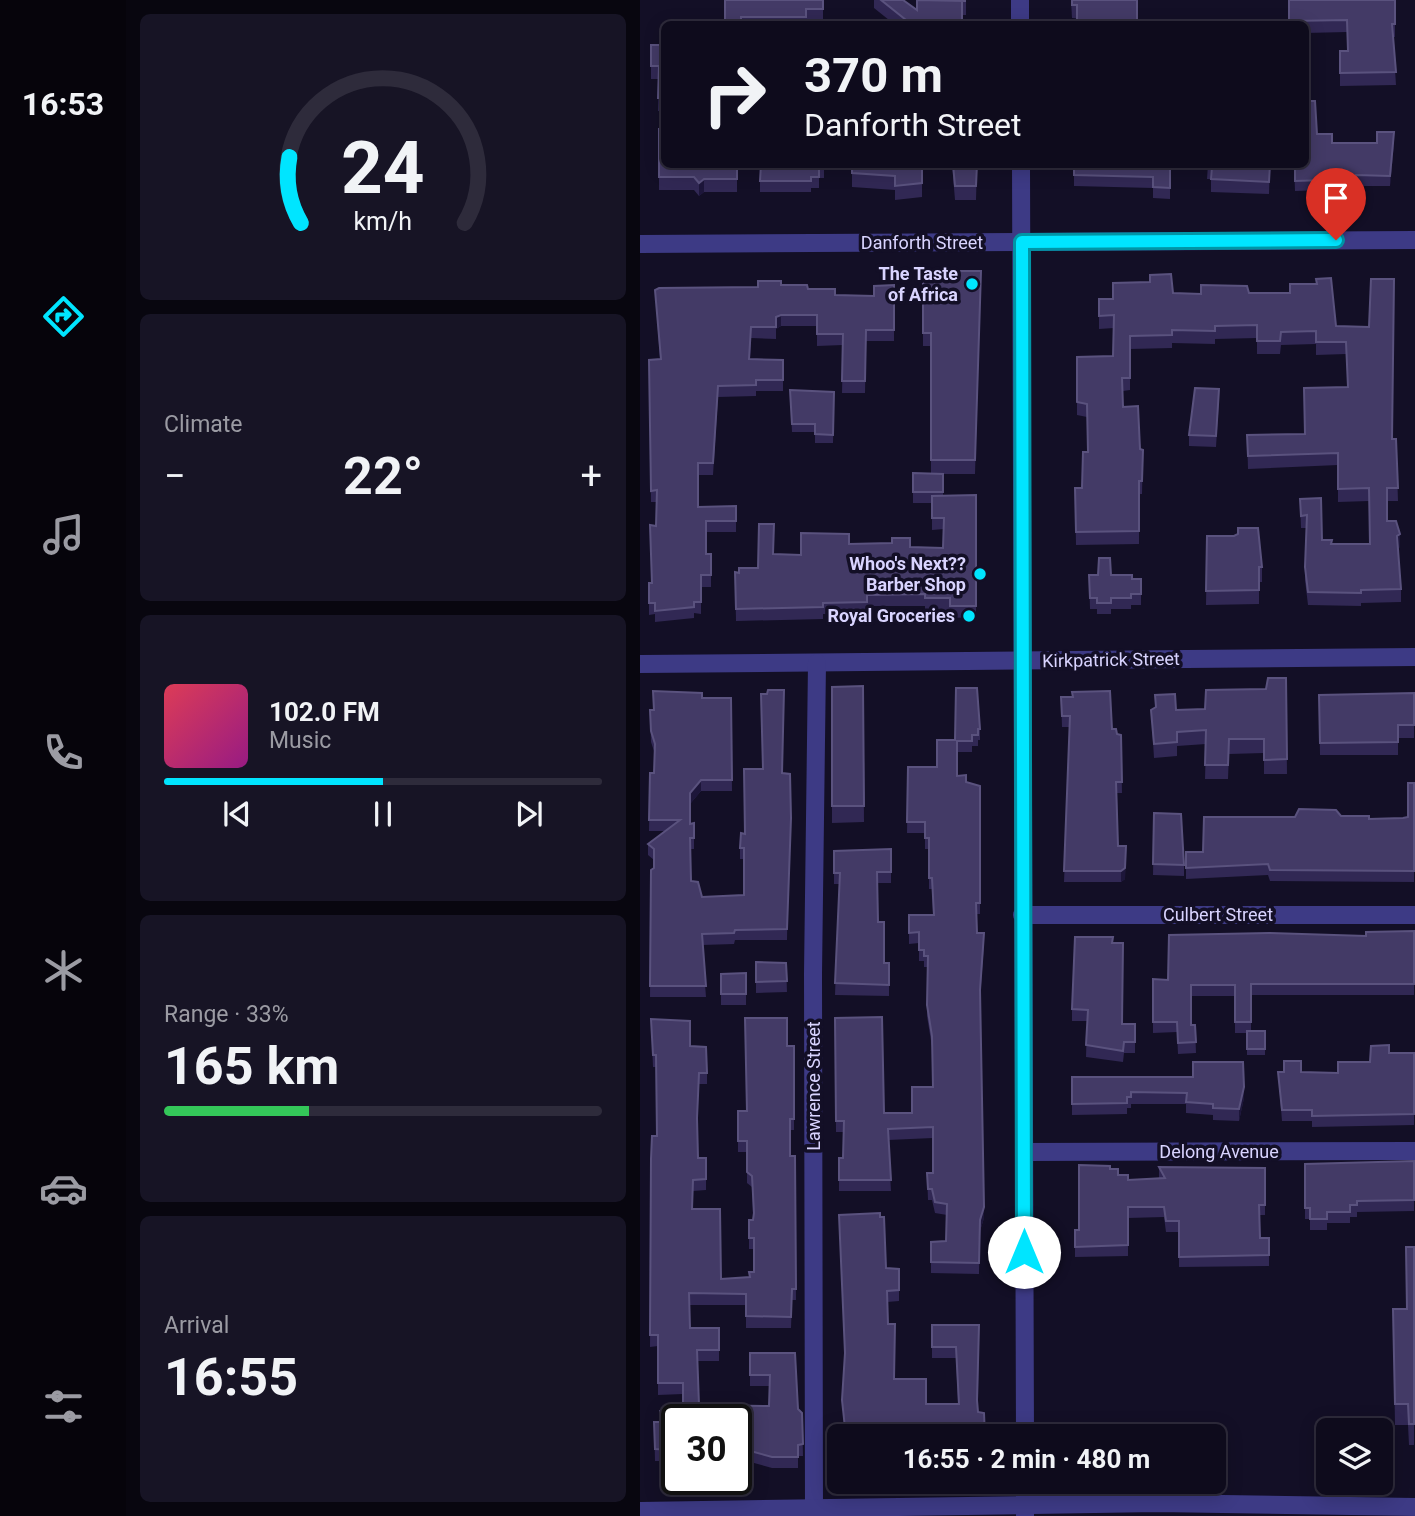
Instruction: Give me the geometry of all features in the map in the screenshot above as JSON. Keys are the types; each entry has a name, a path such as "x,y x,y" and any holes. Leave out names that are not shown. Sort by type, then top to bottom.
{"street":[{"path":"1020,0 1020,21"},
{"path":"1021,168 1025,1424"},
{"name":"Danforth Street","path":"640,244 1415,240"},
{"name":"Kirkpatrick Street","path":"640,664 1415,657"},
{"name":"Lawrence Street","path":"814,1508 813,974 817,663"},
{"name":"Culbert Street","path":"1023,915 1415,915"},
{"name":"Delong Avenue","path":"1024,1152 1415,1151"},
{"path":"640,1511 756,1513 814,1508 1312,1511 1415,1507"}],"building":[{"path":"725,0 823,0 823,9 806,9 806,17 741,17 741,21 725,21"},
{"path":"881,0 903,0 917,10 917,0 966,1 962,1 962,21 907,21"},
{"path":"1072,0 1137,0 1137,21 1077,21 1077,5 1072,5"},
{"path":"1289,0 1395,0 1395,24 1392,24 1396,72 1340,73 1340,51 1348,51 1347,20 1289,21"},
{"path":"651,45 661,45 661,98 658,98 659,66 651,66"},
{"path":"1309,101 1315,101 1317,134 1332,134 1332,143 1377,143 1377,132 1394,132 1390,176 1356,175 1356,179 1295,181 1295,168 1309,168"},
{"path":"659,129 661,168 737,168 737,179 704,179 699,183 694,177 659,177"},
{"path":"761,168 819,168 819,177 811,177 811,181 760,181"},
{"path":"852,168 922,168 922,183 895,186 895,176 852,173"},
{"path":"953,168 977,168 976,186 955,186"},
{"path":"1074,168 1170,168 1170,188 1153,187 1153,177 1074,175"},
{"path":"1212,168 1270,168 1269,182 1211,179"},
{"path":"923,271 981,271 975,460 931,460 931,333 923,333"},
{"path":"1171,274 1173,293 1201,294 1201,285 1247,286 1249,293 1290,293 1290,284 1317,284 1316,279 1331,278 1336,326 1369,327 1371,279 1394,279 1392,439 1396,439 1398,488 1387,488 1387,521 1396,521 1400,534 1397,536 1401,589 1361,590 1361,593 1308,592 1305,567 1307,515 1301,516 1300,499 1321,498 1322,540 1332,540 1331,544 1370,544 1369,488 1338,489 1338,453 1248,456 1247,435 1305,434 1304,388 1348,387 1346,342 1316,342 1316,331 1281,332 1280,341 1257,341 1257,325 1215,326 1215,331 1172,330 1172,335 1130,336 1130,378 1122,378 1123,407 1138,406 1140,449 1143,450 1142,481 1139,481 1139,531 1076,532 1075,488 1082,488 1083,452 1088,452 1087,404 1077,402 1077,357 1113,356 1114,315 1099,316 1099,299 1113,299 1113,283 1150,282 1150,275"},
{"path":"758,281 781,281 781,285 807,285 808,289 835,289 835,295 874,296 874,286 894,285 894,330 866,330 865,381 842,381 843,334 817,334 817,315 781,315 776,317 776,327 751,327 749,359 783,360 783,380 756,380 756,385 718,386 713,463 698,463 698,507 736,506 736,521 706,521 706,554 711,554 711,575 701,575 701,602 694,602 694,607 655,611 655,603 649,603 649,583 652,583 650,525 656,526 657,490 651,491 649,360 661,359 655,290 758,287"},
{"path":"1195,388 1219,389 1216,436 1189,435"},
{"path":"790,390 834,392 833,435 815,434 815,424 792,424"},
{"path":"913,473 943,474 943,492 913,492"},
{"path":"976,495 976,606 950,606 950,598 925,598 925,594 867,595 867,602 823,603 823,607 736,609 735,572 739,573 739,568 758,568 759,524 774,524 773,554 801,555 801,533 849,534 849,544 892,543 892,538 910,538 910,547 943,548 944,518 932,518 932,496"},
{"path":"1238,528 1258,528 1262,567 1259,567 1259,590 1206,591 1207,536 1234,536 1238,534"},
{"path":"1099,558 1110,558 1111,575 1132,575 1132,579 1141,579 1141,594 1131,594 1131,598 1111,598 1111,603 1097,603 1097,598 1090,598 1089,575 1098,575"},
{"path":"1268,678 1286,678 1287,759 1264,760 1264,739 1229,739 1228,765 1205,765 1206,730 1177,732 1177,742 1154,744 1151,710 1156,707 1155,695 1175,694 1176,710 1205,709 1206,690 1266,689"},
{"path":"863,686 864,806 832,806 832,687"},
{"path":"956,688 977,688 980,729 978,735 972,735 972,741 957,741 957,776 966,775 966,782 980,786 980,903 976,903 977,933 984,933 980,990 984,1207 980,1220 979,1263 931,1262 931,1242 946,1241 947,1204 935,1202 932,1189 928,1189 927,1173 933,1173 933,1127 888,1129 891,1180 839,1180 839,1158 843,1158 844,1121 836,1121 835,1018 882,1017 884,1113 912,1113 912,1087 933,1087 932,1036 927,1005 928,956 924,956 924,950 919,950 919,932 909,933 909,915 934,915 932,878 929,878 929,838 925,838 925,822 907,822 908,767 937,767 937,740 955,740"},
{"path":"768,690 784,690 782,773 790,774 791,818 787,929 702,934 706,986 650,986 651,870 654,868 654,849 648,844 680,820 649,820 650,773 654,773 655,744 650,710 654,710 653,691 702,693 702,698 731,698 732,780 701,780 690,793 690,824 694,823 694,838 690,838 691,881 698,882 702,897 744,895 744,848 740,848 741,833 745,834 744,769 763,769 761,694 767,694"},
{"path":"1110,691 1112,729 1116,729 1117,734 1121,735 1122,782 1116,782 1118,846 1126,846 1125,868 1121,871 1064,871 1070,716 1062,716 1061,697 1073,697 1072,692"},
{"path":"1414,693 1414,725 1398,725 1398,742 1320,743 1319,695"},
{"path":"1408,783 1414,783 1414,871 1270,870 1268,864 1186,868 1186,852 1203,852 1204,817 1295,817 1299,809 1336,810 1341,816 1369,816 1369,819 1403,818 1408,817"},
{"path":"1154,813 1181,814 1184,865 1153,864"},
{"path":"891,849 891,872 877,872 878,922 884,922 884,963 889,963 889,985 835,983 840,873 834,873 834,851"},
{"path":"1414,931 1414,984 1251,984 1251,1022 1235,1022 1235,985 1191,985 1191,1025 1195,1025 1196,1042 1178,1043 1177,1022 1153,1022 1153,979 1168,980 1169,935 1269,933 1366,936 1366,932"},
{"path":"1075,937 1113,937 1112,943 1123,943 1122,1024 1135,1024 1135,1042 1124,1042 1123,1051 1086,1045 1088,1010 1072,1009"},
{"path":"756,962 786,963 787,981 756,982"},
{"path":"746,973 746,994 721,994 721,974"},
{"path":"745,1018 787,1018 787,1046 794,1046 794,1119 790,1119 790,1156 795,1156 796,1289 792,1289 791,1317 746,1316 746,1294 689,1293 690,1328 719,1328 719,1350 697,1350 699,1404 683,1404 683,1383 658,1383 658,1335 650,1335 651,1159 652,1136 657,1136 656,1055 653,1055 651,1019 690,1021 690,1046 706,1047 707,1073 699,1073 697,1118 698,1158 706,1158 706,1179 693,1180 692,1209 720,1209 721,1279 750,1277 749,1272 754,1272 754,1238 749,1238 749,1220 753,1220 754,1213 752,1176 747,1172 747,1141 738,1141 738,1111 747,1111"},
{"path":"1247,1031 1265,1031 1265,1049 1247,1049"},
{"path":"1389,1045 1389,1053 1414,1053 1414,1114 1312,1116 1312,1110 1282,1110 1278,1072 1284,1072 1284,1061 1301,1061 1301,1072 1338,1073 1338,1062 1370,1062 1371,1046"},
{"path":"1193,1062 1243,1062 1244,1087 1239,1109 1213,1108 1213,1104 1186,1102 1187,1093 1131,1092 1127,1103 1072,1104 1072,1077 1193,1077"},
{"path":"1414,1161 1414,1200 1357,1201 1357,1205 1350,1205 1350,1212 1327,1212 1327,1219 1310,1219 1310,1208 1305,1208 1305,1164"},
{"path":"1079,1165 1110,1166 1110,1169 1118,1169 1118,1175 1128,1175 1128,1180 1165,1178 1159,1167 1265,1168 1265,1205 1259,1205 1260,1238 1269,1238 1269,1255 1179,1257 1179,1221 1166,1221 1164,1207 1128,1207 1128,1245 1075,1247 1075,1230 1079,1230"},
{"path":"880,1213 880,1217 884,1217 886,1268 899,1269 899,1290 887,1291 888,1324 895,1324 894,1379 926,1379 926,1404 959,1404 956,1347 932,1347 932,1325 979,1325 977,1400 978,1412 984,1413 984,1424 845,1424 842,1400 845,1353 839,1215"},
{"path":"1406,1247 1414,1247 1414,1424 1409,1424 1408,1404 1395,1404 1393,1309 1407,1309"},
{"path":"750,1353 795,1353 803,1444 798,1445 798,1457 772,1457 752,1451 752,1406 769,1406 770,1375 750,1375"},
{"path":"660,1411 661,1449 655,1449 654,1422 660,1422"}],"place":[{"name":"The Taste of Africa","path":"972,284"},
{"name":"Whoo's Next?? Barber Shop","path":"980,574"},
{"name":"Royal Groceries","path":"969,616"}],"route":[{"path":"1024,1252 1022,242 1336,240"}]}
